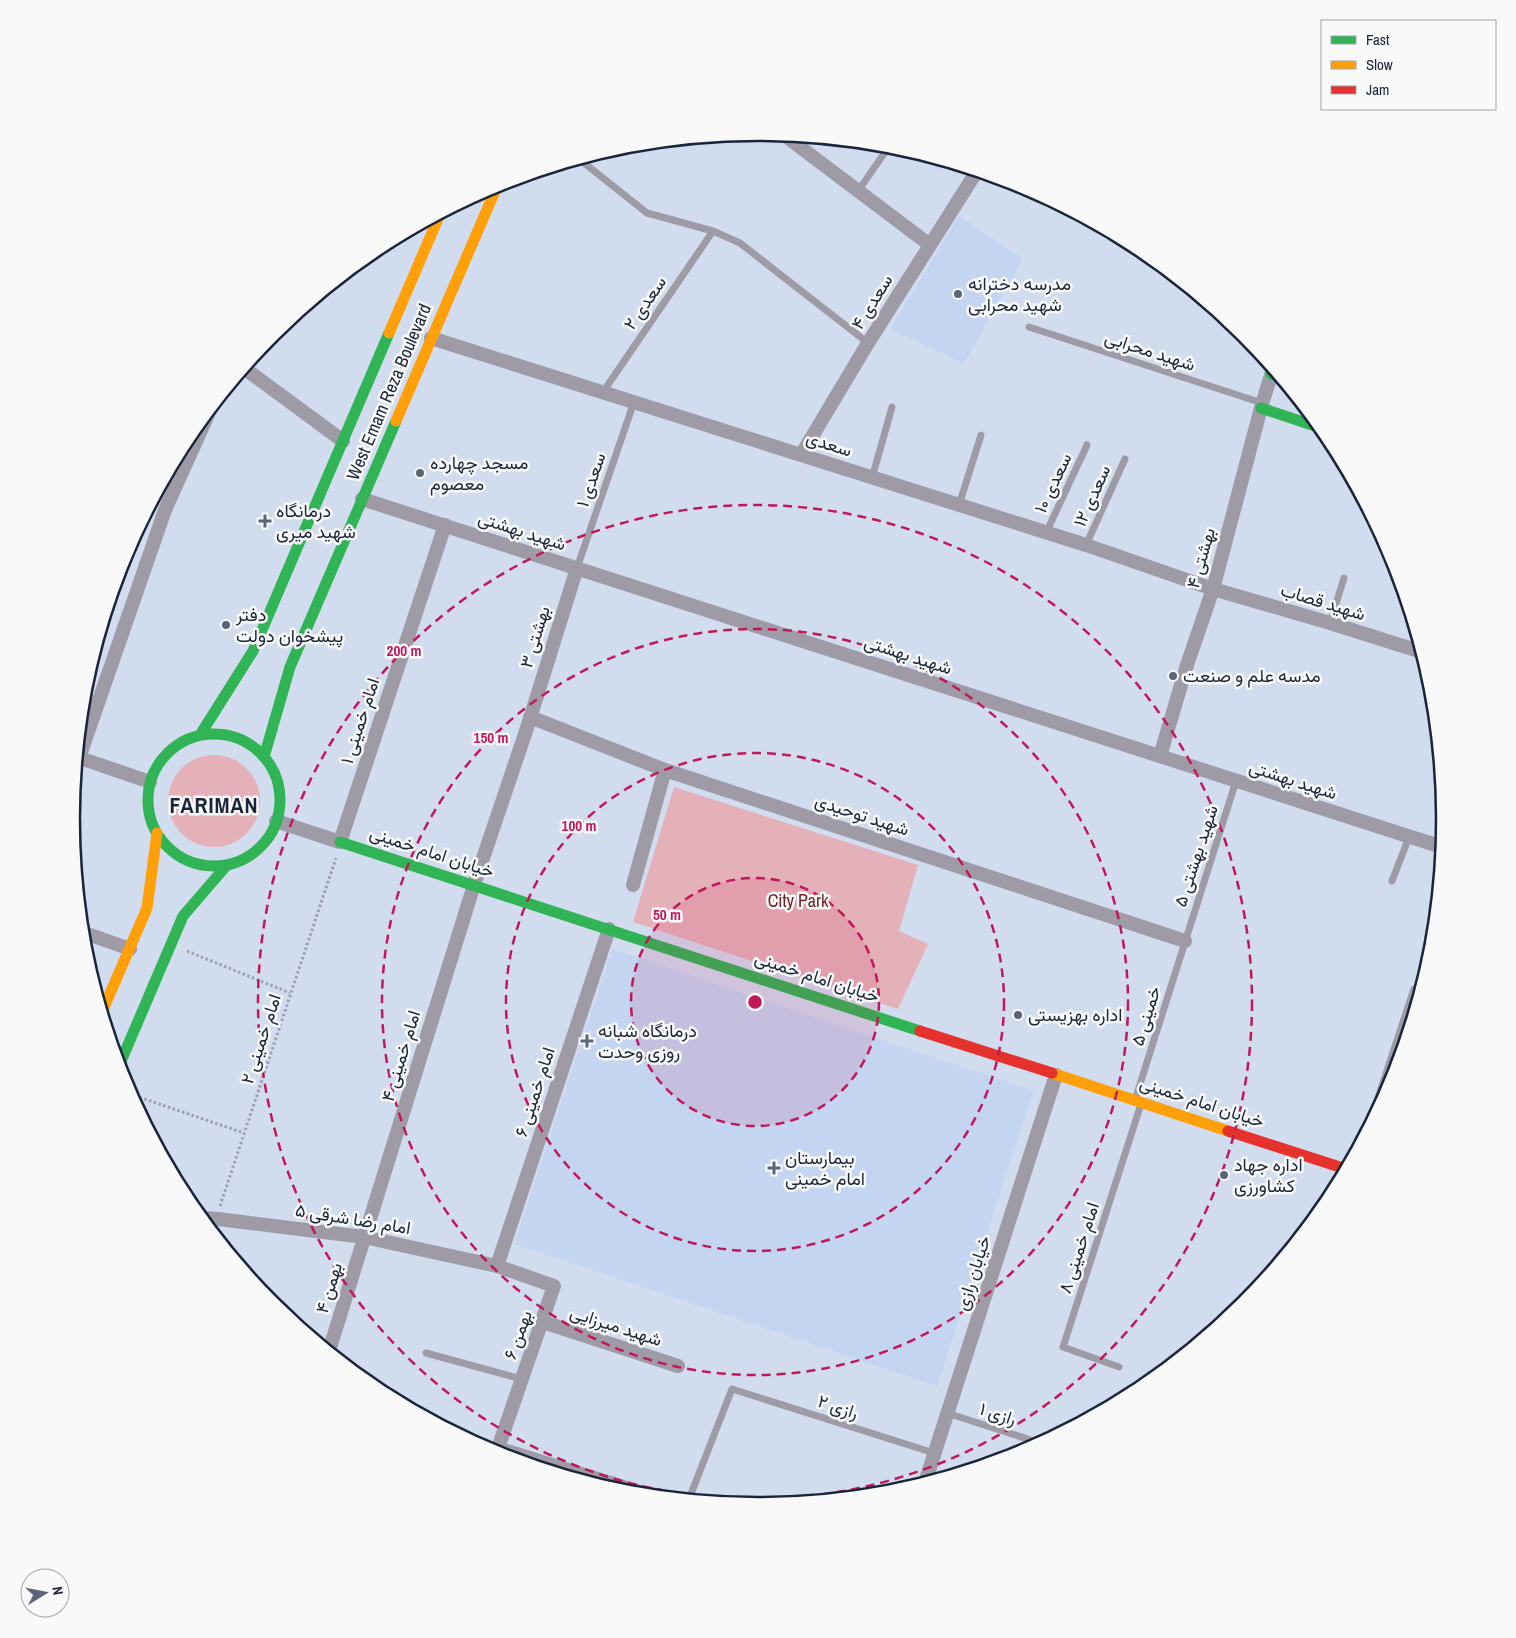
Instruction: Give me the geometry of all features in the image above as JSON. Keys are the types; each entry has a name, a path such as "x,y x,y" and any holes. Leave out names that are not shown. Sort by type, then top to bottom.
{"main road":[{"name":"West Emam Reza Boulevard","path":"264,757 290,667 493,196"},
{"name":"West Emam Reza Boulevard","path":"200,735 253,651 436,223"},
{"path":"1261,406 1308,423"},
{"path":"223,734 246,742 264,757 276,777 280,799 276,821 265,842 248,857 227,865 206,866 187,860 170,849 157,833 149,814 147,798 150,782 166,756 178,744 200,735 223,734"},
{"path":"106,1003 147,908 157,833"},
{"name":"خیابان امام خمینی","path":"340,842 1340,1167"},
{"path":"123,1056 183,916 227,865"}],"street":[{"path":"795,142 930,244"},
{"name":"سعدی ۴","path":"801,455 868,343 974,176"},
{"name":"سعدی","path":"432,338 959,505 1213,589"},
{"path":"249,371 343,441"},
{"name":"بهشتی ۴","path":"1160,756 1187,665 1213,589 1261,406 1272,377"},
{"path":"85,737 165,510 198,436"},
{"name":"شهید بهشتی","path":"362,499 1435,845"},
{"name":"امام خمینی ۱","path":"340,842 445,525"},
{"name":"بهشتی ۳","path":"474,886 530,717 576,568"},
{"name":"شهید قصاب","path":"1213,589 1414,650"},
{"name":"شهید توحیدی","path":"530,717 665,770 1185,941"},
{"path":"83,760 150,782"},
{"path":"633,885 665,770"},
{"name":"خیابان امام خمینی","path":"276,821 340,842"},
{"name":"امام خمینی ۴","path":"364,1237 474,886"},
{"name":"امام خمینی ۶","path":"497,1266 609,929"},
{"path":"90,935 130,948"},
{"name":"خیابان رازی","path":"927,1475 1056,1075"},
{"name":"امام رضا شرقی ۵","path":"210,1218 364,1237 497,1266"},
{"name":"بهمن ۴","path":"331,1345 364,1237"},
{"name":"بهمن ۶","path":"497,1266 554,1286 500,1445"},
{"name":"شهید میرزایی","path":"543,1322 678,1366"}],"lane":[{"path":"858,191 884,153"},
{"path":"585,164 648,213 713,232 740,243 868,343"},
{"name":"سعدی ۲","path":"603,392 713,232"},
{"name":"شهید محرابی","path":"1029,327 1261,406"},
{"name":"سعدی ۱","path":"576,568 634,402"},
{"path":"872,478 892,407"},
{"path":"959,505 982,436"},
{"name":"سعدی ۱۰","path":"1046,533 1087,445"},
{"name":"سعدی ۱۲","path":"1086,546 1125,459"},
{"path":"1330,623 1344,578"},
{"name":"شهید بهشتی ۵","path":"1185,941 1236,781"},
{"path":"1392,880 1409,837"},
{"name":"خمینی ۵","path":"1138,1101 1185,941"},
{"path":"1388,1069 1414,989"},
{"name":"امام خمینی ۸","path":"1119,1366 1063,1347 1138,1101"},
{"path":"426,1353 521,1379"},
{"name":"رازی ۲","path":"691,1493 732,1389 934,1453"},
{"name":"رازی ۱","path":"947,1413 1029,1440"},
{"path":"564,1468 594,1477"}],"path":[{"name":"امام خمینی ۲","path":"218,1218 244,1133 332,870"},
{"path":"170,944 290,993"},
{"path":"141,1098 244,1133"}],"shaded area":[{"name":"مدرسه دخترانه شهید محرابی","path":"959,216 1023,259 964,364 890,329"},
{"name":"بیمارستان امام خمینی","path":"612,949 1034,1091 937,1386 514,1244"}],"green space":[{"path":"214,755 232,759 246,769 256,783 260,801 256,819 246,833 232,843 214,847 196,843 182,833 172,819 168,801 172,783 182,769 196,759"},
{"name":"City Park","path":"674,787 918,865 899,931 928,944 898,1009 633,922"}],"traffic: fast":[{"path":"200,735 253,651 389,333"},
{"path":"1261,408 1309,424"},
{"path":"264,757 290,667 396,421"},
{"path":"214,734 239,739 250,745 260,754 269,764 275,775 280,800 275,825 269,836 260,846 250,855 239,861 214,866 189,861 178,855 168,846 159,836 153,825 148,800 153,775 159,764 168,754 178,745 189,739 214,734"},
{"path":"340,842 920,1031"},
{"path":"123,1056 183,916 227,865"}],"traffic: slow":[{"path":"396,421 493,196"},
{"path":"389,333 436,223"},
{"path":"106,1003 147,908 157,833"},
{"path":"1052,1073 1228,1131"}],"traffic: jam":[{"path":"920,1031 1052,1073"},
{"path":"1228,1131 1340,1167"}],"place":[{"name":"مدرسه دخترانه شهید محرابی","path":"958,294"},
{"name":"مسجد چهارده معصوم","path":"420,473"},
{"name":"درمانگاه شهید میری","path":"265,521"},
{"name":"دفتر پیشخوان دولت","path":"226,625"},
{"name":"مدسه علم و صنعت","path":"1173,676"},
{"name":"اداره بهزیستی","path":"1018,1015"},
{"name":"درمانگاه شبانه روزی وحدت","path":"587,1041"},
{"name":"بیمارستان امام خمینی","path":"774,1168"},
{"name":"اداره جهاد کشاورزی","path":"1224,1175"}],"district":[{"name":"FARIMAN","path":"214,805"}]}
